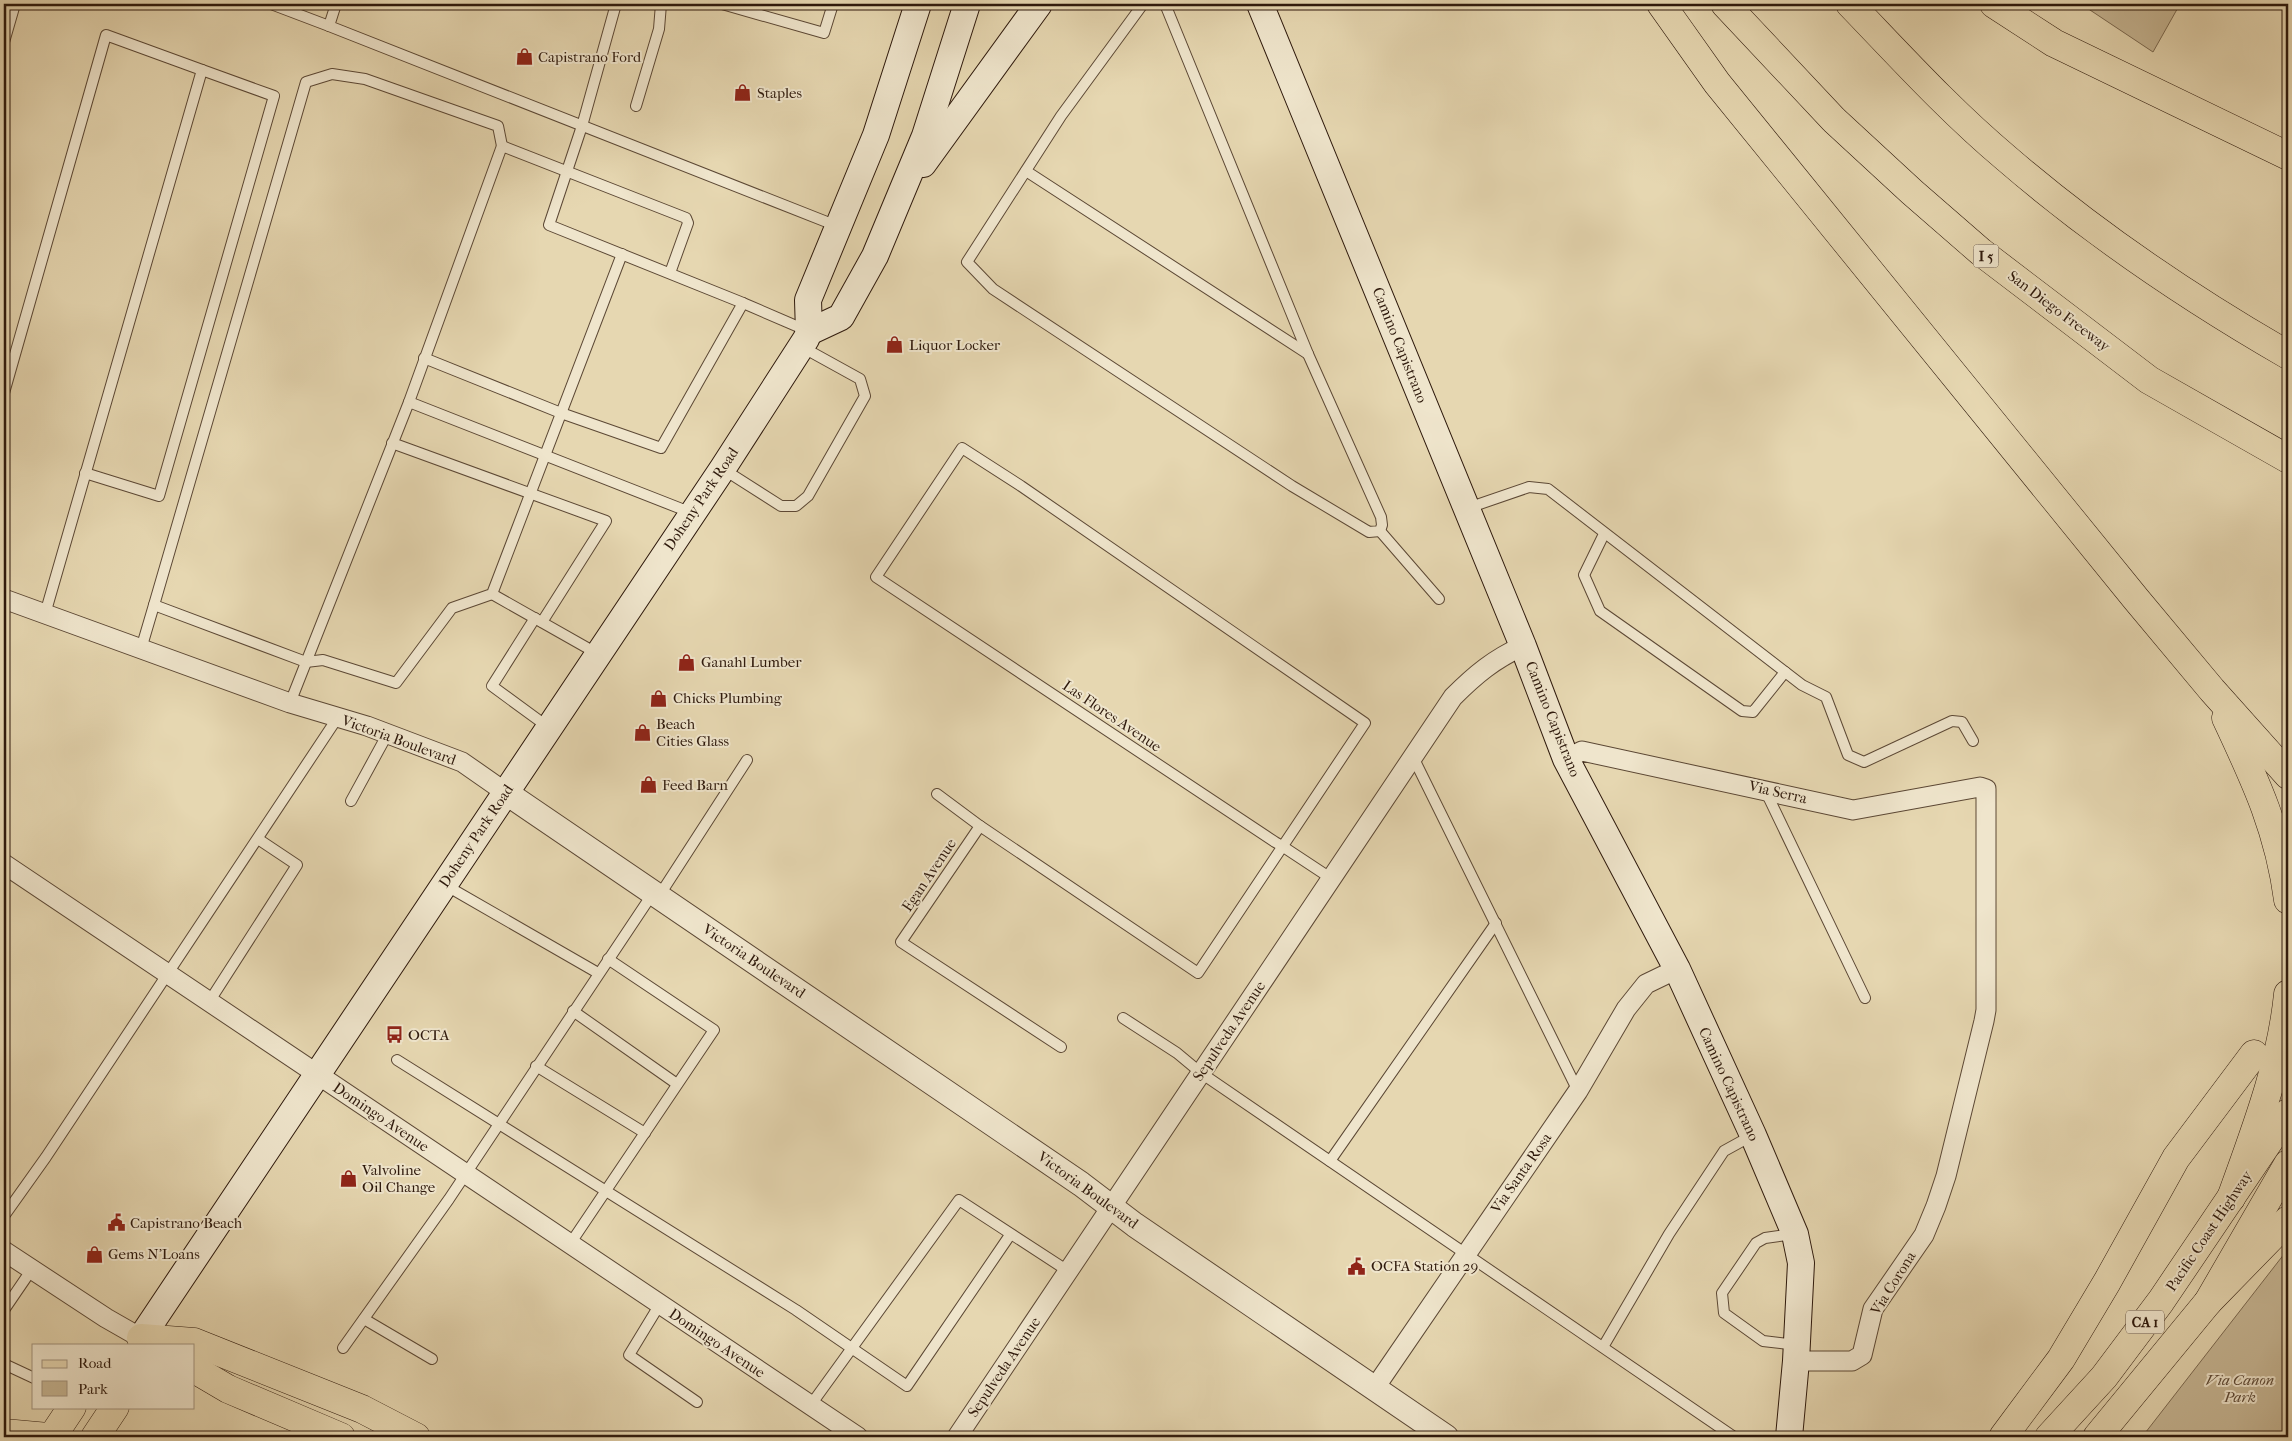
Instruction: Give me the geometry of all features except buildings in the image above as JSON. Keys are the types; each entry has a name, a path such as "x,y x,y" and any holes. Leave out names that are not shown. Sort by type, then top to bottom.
{"main road":[{"path":"806,339 808,300 876,135 918,4"},
{"path":"806,339 841,316 875,256 904,191 921,146 967,4"},
{"path":"904,191 1039,4"},
{"name":"Camino Capistrano","path":"1260,4 1523,646 1566,759 1677,969 1753,1135 1795,1234 1801,1263 1797,1353 1789,1437"},
{"path":"1661,4 1717,83 2212,690 2288,775"},
{"name":"San Diego Freeway","path":"1725,4 1834,120 1981,252 2150,380 2288,459"},
{"path":"1850,4 1934,92 2028,176 2102,234 2221,316 2288,354"},
{"path":"1994,4 2054,43 2288,156"},
{"name":"Doheny Park Road","path":"142,1343 317,1074 722,468 806,339"},
{"path":"2212,690 2264,799 2280,851 2288,900"},
{"path":"2231,1198 2269,1090 2284,1033 2288,994"},
{"path":"2003,1437 2061,1359 2107,1282 2176,1158 2254,1054"},
{"name":"Pacific Coast Highway","path":"2049,1437 2110,1370 2161,1301 2288,1113"},
{"name":"Pacific Coast Highway","path":"2097,1437 2208,1302 2288,1164"},
{"path":"2208,1302 2288,1220"},
{"path":"142,1343 194,1342 362,1409 416,1437"},
{"path":"195,1370 228,1389 341,1437"},
{"path":"4,1433 50,1437 71,1408"},
{"path":"95,1437 114,1408"}],"street":[{"name":"Victoria Boulevard","path":"4,599 290,703 338,717 462,762 1081,1184 1374,1389 1446,1437"},
{"name":"Sepulveda Avenue","path":"957,1437 1453,697 1478,672 1500,656 1523,646"},
{"name":"Via Serra","path":"1566,759 1582,751 1765,789 1854,810 1980,787 1986,789 1988,794"},
{"name":"Via Corona","path":"1797,1353 1852,1361 1862,1355 1873,1309 1924,1235 1946,1176 1986,1010 1988,794"},
{"name":"Domingo Avenue","path":"4,864 858,1437"},
{"name":"Via Santa Rosa","path":"1374,1389 1578,1090 1626,1009 1646,984 1677,969"},
{"path":"4,1251 142,1343"}],"lane":[{"path":"4,42 15,4"},
{"path":"271,4 839,226"},
{"path":"329,26 336,4"},
{"path":"616,4 582,126 549,225 743,303 806,339 860,379 866,396 808,496 796,506 781,506 722,468"},
{"path":"636,106 659,29 661,4"},
{"path":"722,4 737,6 824,34 833,4"},
{"path":"1143,4 1062,116 967,262 993,289 1292,486 1369,532 1380,530"},
{"path":"1165,4 1308,354 1381,516 1382,525 1380,530"},
{"path":"4,393 106,35 274,96 159,496 85,473"},
{"path":"45,614 202,70"},
{"path":"140,649 306,82 332,74 365,79 498,126 502,146 409,402 290,703"},
{"path":"502,146 686,218 688,222 670,274"},
{"path":"1026,170 1308,354"},
{"path":"492,594 622,254"},
{"path":"424,358 561,413 662,448 743,303"},
{"path":"409,402 692,513"},
{"path":"392,443 606,521 492,686 549,727"},
{"name":"Las Flores Avenue","path":"1282,846 1365,723 1021,486 962,448 876,577 1282,846 1332,879"},
{"path":"1467,508 1529,487 1548,489 1802,685 1826,697 1848,755 1864,762 1952,721 1962,722 1973,742"},
{"path":"1380,530 1438,599"},
{"path":"1604,534 1584,575 1600,610 1742,711 1753,712 1785,672"},
{"path":"154,605 306,662 323,660 396,683 452,608 492,594 598,654"},
{"path":"4,1216 46,1157 338,717"},
{"path":"351,801 387,735"},
{"path":"1413,757 1578,1090"},
{"path":"343,1348 450,1199 465,1173 598,973 656,894 747,760"},
{"path":"1765,789 1865,998"},
{"path":"936,794 980,826 1198,973 1282,846"},
{"name":"Egan Avenue","path":"980,826 901,942 1061,1048"},
{"path":"209,1002 297,865 258,839"},
{"path":"444,884 598,973"},
{"path":"1330,1161 1496,923"},
{"path":"570,1244 714,1030 608,959"},
{"path":"573,1011 677,1084"},
{"path":"1123,1018 1177,1053 1201,1073 1734,1437"},
{"path":"397,1060 606,1190 852,1348 907,1386 1010,1235"},
{"path":"536,1066 645,1133"},
{"path":"1603,1347 1669,1234 1724,1151 1753,1135"},
{"path":"810,1406 959,1200 1068,1271"},
{"path":"1795,1234 1765,1238 1756,1243 1722,1293 1722,1304 1724,1314 1763,1341 1797,1353"},
{"path":"4,1310 32,1269"},
{"path":"660,1304 628,1355 697,1402"},
{"path":"364,1319 432,1359"},
{"path":"4,1364 32,1377"}],"green space":[{"path":"2081,4 2180,4 2153,52"},
{"name":"Via Canon Park","path":"2288,1249 2288,1437 2142,1437"}],"place":[{"name":"Capistrano Ford","path":"524,57"},
{"name":"Staples","path":"743,93"},
{"name":"Liquor Locker","path":"895,345"},
{"name":"Ganahl Lumber","path":"687,662"},
{"name":"Chicks Plumbing","path":"659,698"},
{"name":"Beach Cities Glass","path":"642,733"},
{"name":"Feed Barn","path":"648,785"},
{"name":"OCTA","path":"394,1035"},
{"name":"Valvoline Oil Change","path":"348,1179"},
{"name":"Capistrano Beach","path":"116,1223"},
{"name":"Gems N'Loans","path":"94,1254"},
{"name":"OCFA Station 29","path":"1357,1266"}]}
